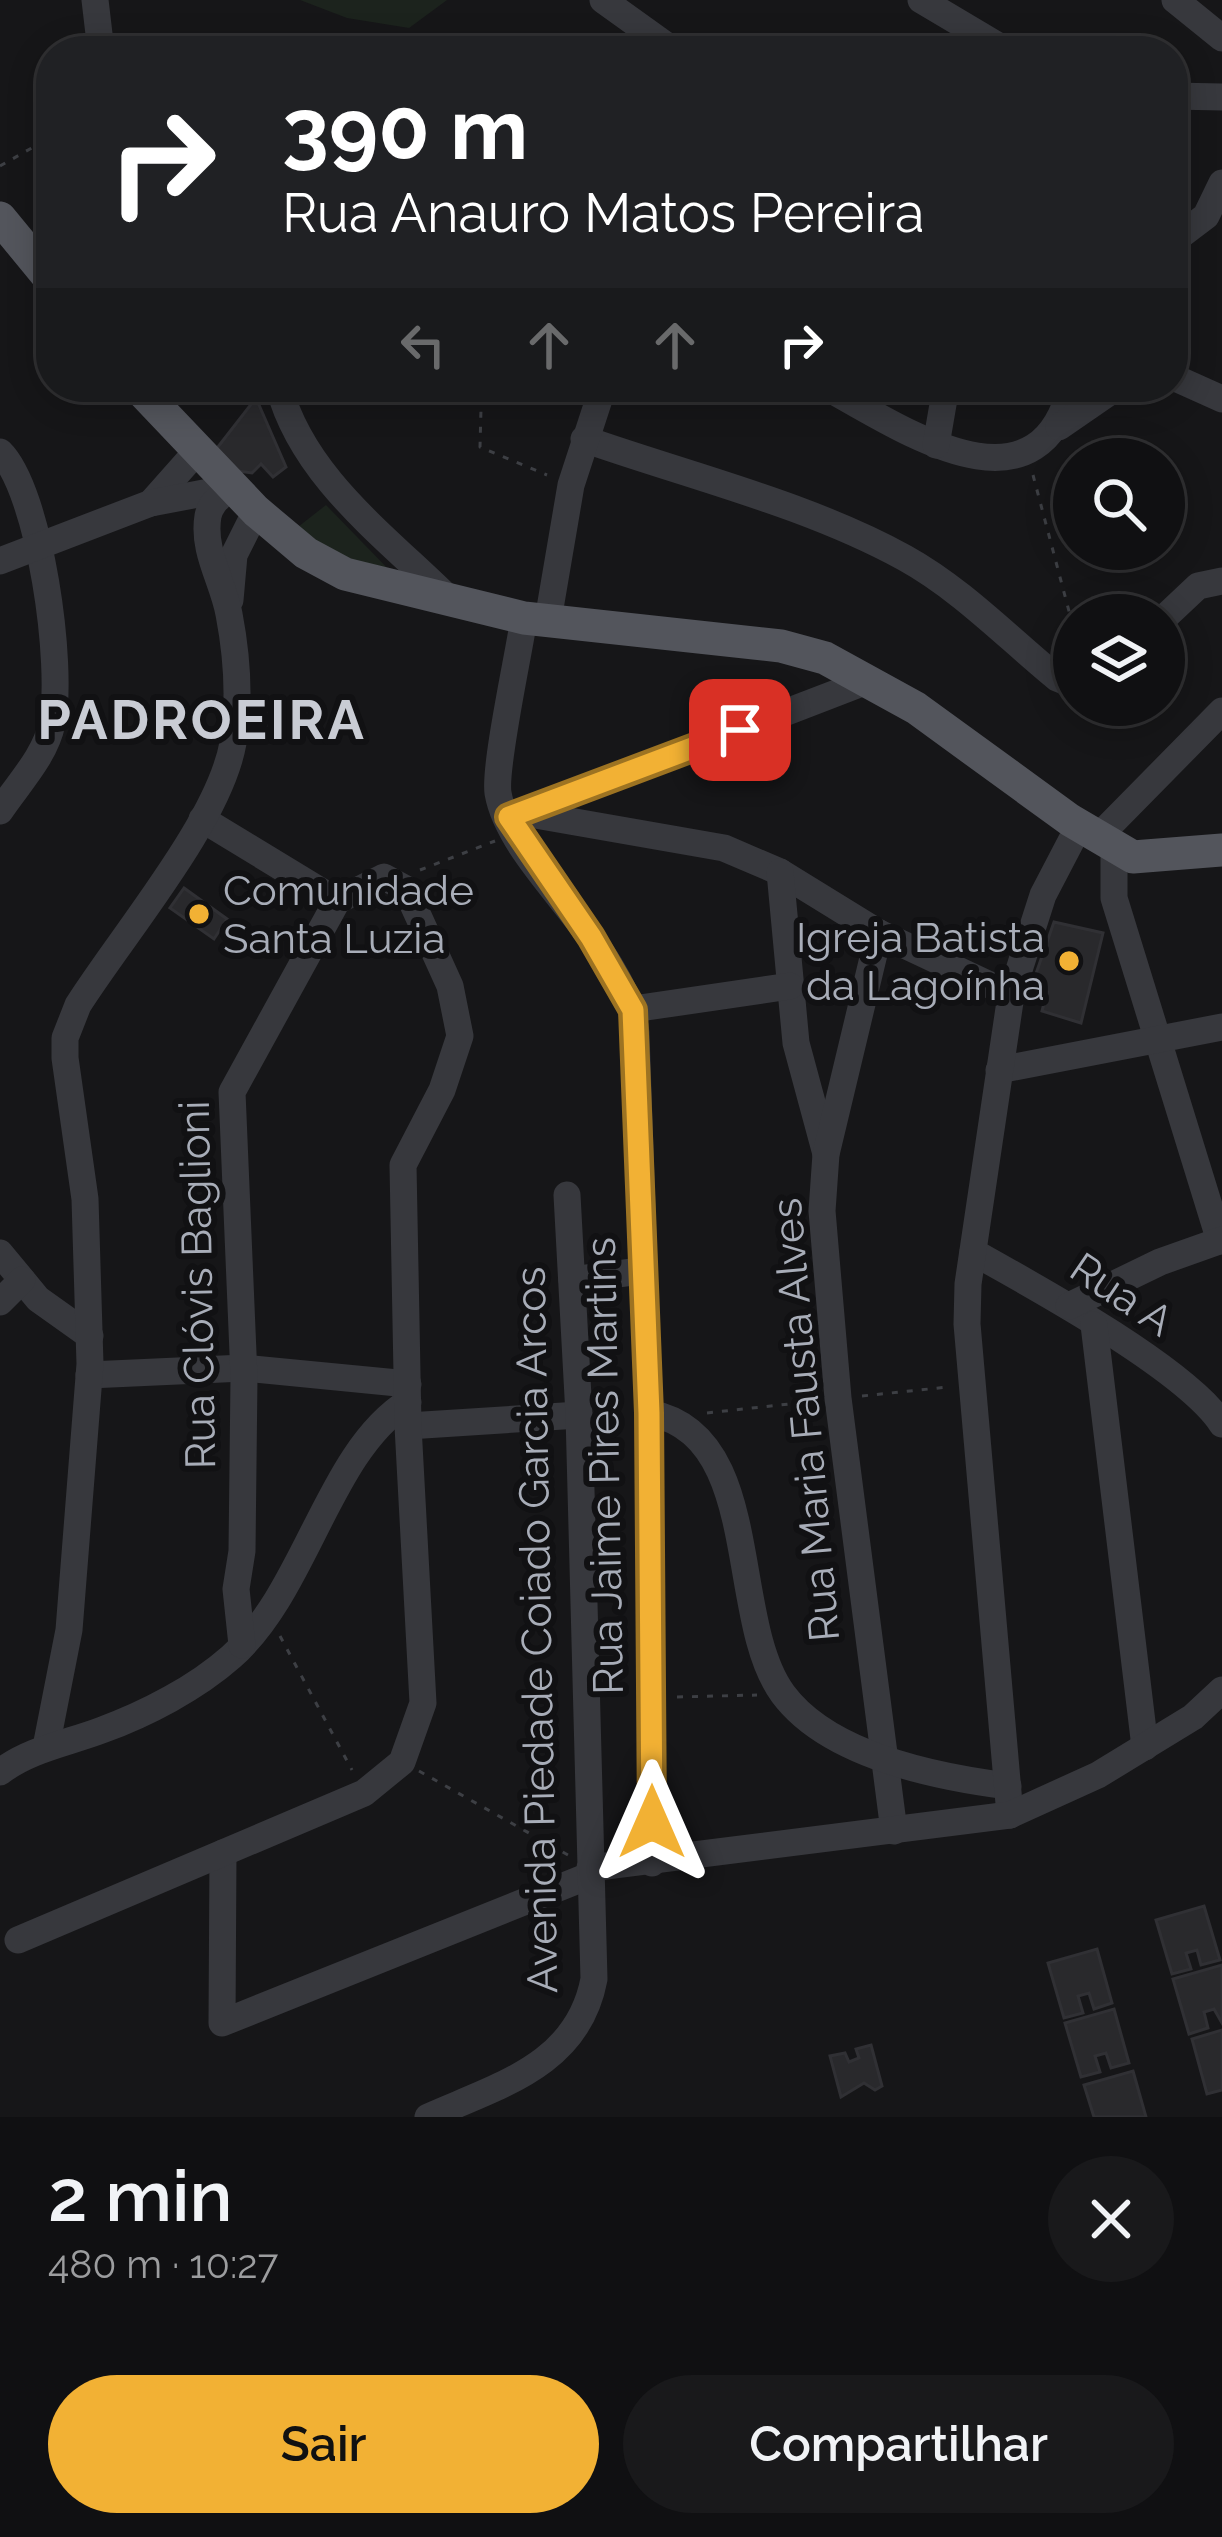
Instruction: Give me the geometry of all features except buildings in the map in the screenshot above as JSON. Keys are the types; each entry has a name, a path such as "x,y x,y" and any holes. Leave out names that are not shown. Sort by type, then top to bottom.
{"main road":[{"path":"0,218 36,262"},
{"path":"152,402 256,512 306,553 345,574 536,619 781,646 825,658 870,680 1097,837 1133,856 1222,850"}],"street":[{"path":"95,0 99,36"},
{"path":"603,0 653,36"},
{"path":"921,0 982,36"},
{"path":"1175,0 1222,38"},
{"path":"1188,96 1222,97"},
{"path":"1214,218 1222,183"},
{"path":"1188,384 1222,399"},
{"path":"284,402 294,433 321,473 453,602"},
{"path":"516,821 498,792 536,619 598,402"},
{"path":"854,402 936,446 976,454 1028,455 1095,402"},
{"path":"936,446 943,402"},
{"path":"1059,427 1066,402"},
{"path":"584,439 831,525 903,557 952,588 1053,675"},
{"path":"151,502 197,450"},
{"path":"0,452 16,468 37,551 52,640 55,697 46,741 12,774 0,811"},
{"path":"0,561 37,551 151,502 230,488"},
{"path":"229,610 208,545 207,520 212,503 230,488"},
{"path":"46,1747 69,1630 89,1375 85,1199 65,1038 78,1004 202,819 224,778 233,742 237,682 229,610 234,555 256,512"},
{"path":"1185,598 1198,586 1222,581"},
{"path":"516,821 870,680"},
{"path":"1009,1800 967,1324 1011,995 1042,895 1222,710"},
{"path":"18,1940 364,1793 402,1762 416,1735 425,1676 408,1404 403,1166 442,1090 460,1036 450,986 406,889 396,879 384,877 337,901 202,819"},
{"path":"516,821 676,836 724,848 780,872 879,933 1011,995"},
{"name":"Rua Jaime Pires Martins","path":"516,821 633,1010 649,1413 652,1863"},
{"path":"1069,1306 1160,1262 1221,1241 1097,837"},
{"path":"780,872 803,1083 826,1154"},
{"name":"Rua Clóvis Baglioni","path":"242,1645 236,1589 242,1551 244,1368 232,1092 337,901"},
{"name":"Rua Maria Fausta Alves","path":"879,933 826,1154 823,1211 834,1357 894,1831"},
{"path":"633,1010 790,986"},
{"path":"999,1070 1222,1027"},
{"name":"Avenida Piedade Coiado Garcia Arcos","path":"428,2117 542,2063 578,2031 594,1979 579,1415 567,1195"},
{"name":"Rua A","path":"973,1252 1069,1306 1186,1388 1220,1419"},
{"path":"0,1253 38,1299 90,1336"},
{"path":"572,1280 640,1271"},
{"path":"0,1302 22,1280"},
{"path":"1094,1325 1144,1747"},
{"path":"89,1375 244,1368 408,1404 579,1415"},
{"path":"0,1772 46,1747 122,1722 201,1679 242,1645 271,1608 365,1437 408,1404"},
{"path":"649,1413 673,1417 712,1455 736,1522 754,1626 783,1694 827,1731 1009,1800"},
{"path":"354,1462 391,1454 412,1466"},
{"path":"242,1551 271,1608"},
{"path":"223,1853 222,2023 590,1872 894,1831 1009,1800 1068,1791 1218,1706"},
{"path":"56,1710 72,1721 122,1722"}],"path":[{"path":"0,166 36,146"},
{"path":"476,402 481,409 481,447 571,485"},
{"path":"1028,455 1065,594"},
{"path":"396,879 516,821"},
{"path":"271,1608 364,1793"},
{"path":"651,1698 783,1694"},
{"path":"402,1762 590,1872"}],"shaded area":[{"path":"300,0 447,0 409,28 347,18"},
{"path":"326,505 394,575 337,557 298,527"}],"place":[{"name":"Comunidade Santa Luzia","path":"199,914"},
{"name":"Igreja Batista da Lagoínha","path":"1069,961"}],"district":[{"name":"PADROEIRA","path":"202,720"}],"route":[{"path":"652,1822 649,1413 633,1010 591,937 509,817 740,730"}]}
